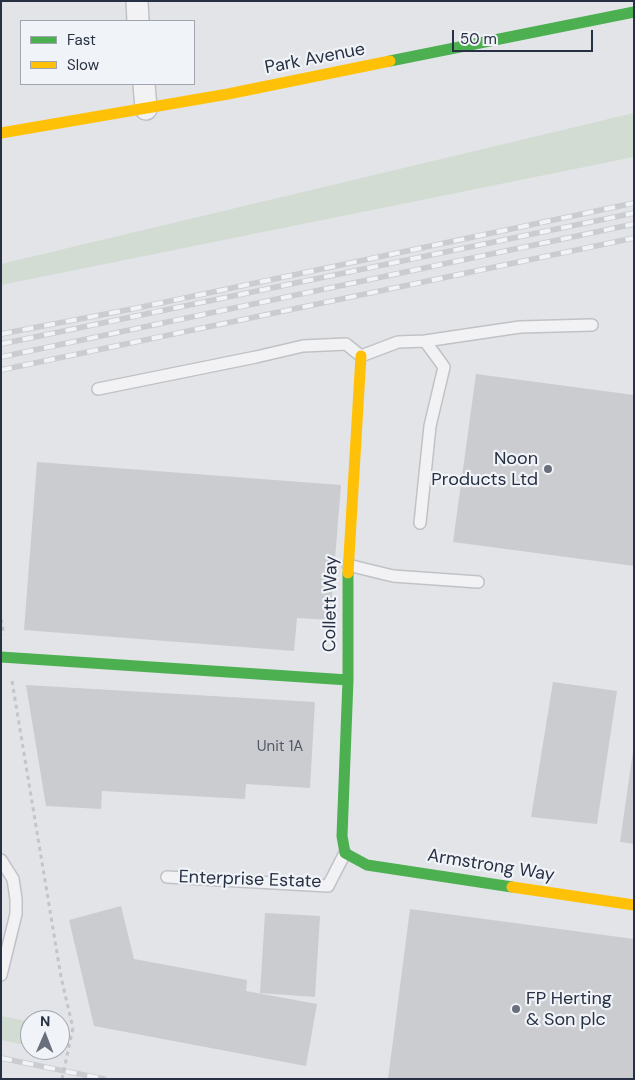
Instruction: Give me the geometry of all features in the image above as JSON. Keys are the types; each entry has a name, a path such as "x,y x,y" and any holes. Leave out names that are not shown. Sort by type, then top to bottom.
{"street":[{"path":"137,1 138,20"},
{"name":"Park Avenue","path":"1,133 146,109 634,12"},
{"path":"144,85 146,109"},
{"name":"Collett Way","path":"345,853 342,836 348,680 348,565 361,356"},
{"path":"1,657 348,680"},
{"name":"Armstrong Way","path":"345,853 368,865 634,905"}],"lane":[{"path":"98,389 303,346 346,344 361,356 398,342 426,341 520,327 592,325"},
{"path":"420,523 430,426 444,367 426,341"},
{"path":"348,565 392,576 478,582"},
{"name":"Enterprise Estate","path":"167,877 328,886 345,853"},
{"path":"1,860 13,879 16,900 16,914 1,975"}],"path":[{"path":"1,618 5,639"},
{"path":"11,676 61,977 73,1028 62,1079"}],"shaded area":[{"path":"634,113 634,157 1,285 1,264"},
{"path":"1,1016 20,1020 20,1044 1,1040"}],"building":[{"name":"Noon Products Ltd","path":"476,374 634,395 634,566 453,542"},
{"path":"37,462 341,485 330,620 297,618 294,651 24,630"},
{"path":"553,682 617,691 597,824 531,817"},
{"path":"26,685 315,702 310,788 246,784 245,799 102,791 101,809 46,806"},
{"path":"634,751 634,844 620,842"},
{"path":"121,906 134,959 247,980 246,991 317,1004 306,1066 94,1026 69,920"},
{"name":"FP Herting & Son plc","path":"410,909 634,939 634,1079 388,1079"},
{"path":"265,913 320,916 315,997 260,993"}],"railway":[{"path":"1,334 137,308 634,203"},
{"path":"1,344 634,213"},
{"path":"1,357 634,224"},
{"path":"1,370 634,238"},
{"path":"1,1058 104,1079"}],"traffic: fast":[{"path":"390,61 634,12"},
{"path":"348,573 348,680 342,836 345,853 367,865 512,887"},
{"path":"1,657 348,680"}],"traffic: slow":[{"path":"1,133 228,94 390,61"},
{"path":"348,573 361,356"},
{"path":"512,887 634,905"}],"place":[{"name":"Noon Products Ltd","path":"548,469"},
{"name":"FP Herting & Son plc","path":"516,1009"}]}
